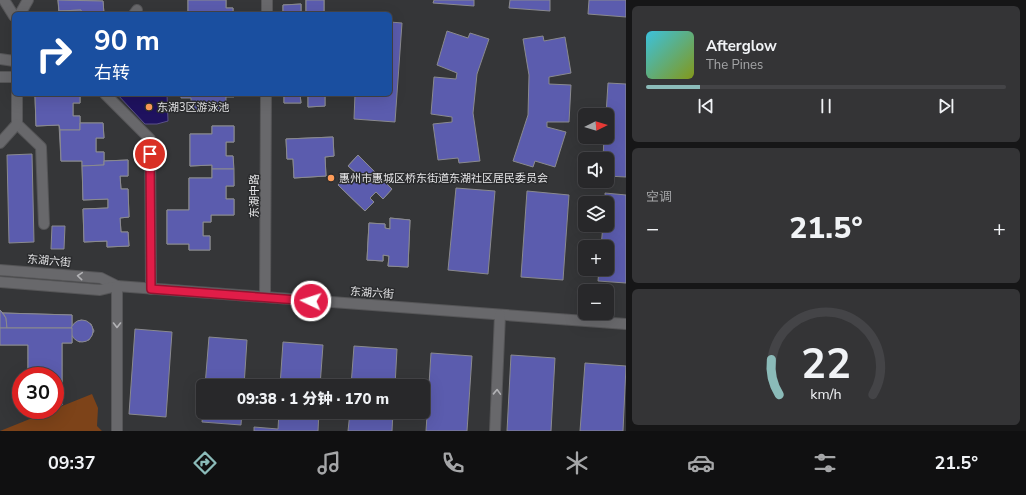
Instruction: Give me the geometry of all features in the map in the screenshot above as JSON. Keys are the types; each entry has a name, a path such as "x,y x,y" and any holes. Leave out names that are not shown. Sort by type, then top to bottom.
{"street":[{"path":"4,0 12,13"},
{"path":"21,12 28,0"},
{"path":"267,0 267,12"},
{"path":"0,59 12,61"},
{"path":"0,77 12,77"},
{"path":"0,143 17,124 17,96"},
{"path":"107,96 150,139 151,289"},
{"name":"东湖中路","path":"265,298 266,96"},
{"path":"17,124 41,147 44,224"},
{"name":"东湖六街","path":"0,270 101,278 117,286"},
{"name":"东湖六街","path":"0,282 100,290 117,286 626,324"},
{"path":"117,286 117,431"},
{"path":"495,431 500,315"}],"shaded area":[{"name":"东湖3区游泳池","path":"119,96 167,96 168,121 157,124 145,124"},
{"path":"92,394 98,408 97,426 102,431 0,431 30,419 64,419 64,405"}],"building":[{"path":"58,0 103,1 104,12 59,12"},
{"path":"58,0 103,1 104,12 81,12 81,10 59,11"},
{"path":"188,0 226,0 226,8 233,8 233,12 188,12"},
{"path":"188,0 226,0 226,8 233,8 233,12 188,12"},
{"path":"306,0 324,0 324,12 306,12"},
{"path":"306,0 324,0 324,12 306,12"},
{"path":"434,0 474,0 474,6 433,3"},
{"path":"510,0 550,0 550,11 509,8"},
{"path":"589,0 626,0 626,17 588,14"},
{"path":"301,4 301,12 283,12 283,5"},
{"path":"301,4 301,12 283,12 283,5"},
{"path":"81,10 81,12 59,12"},
{"path":"392,22 402,23 395,122 354,119 355,96 392,96"},
{"path":"447,31 468,38 470,33 489,39 477,74 473,113 480,161 459,163 458,158 438,160 433,124 452,122 452,117 431,114 434,77 456,79 457,73 437,65"},
{"path":"543,36 544,41 565,37 571,73 549,77 549,84 571,85 569,122 547,122 547,127 566,132 555,167 535,161 533,167 513,161 528,115 529,75 523,39"},
{"path":"608,83 626,84 626,177 614,176 614,152 603,152 604,144 614,144 614,108 606,108"},
{"path":"35,96 80,96 80,103 73,103 73,116 80,116 80,123 103,123 104,138 96,138 96,152 104,152 104,161 128,160 128,176 120,176 121,189 128,189 129,217 120,218 121,232 128,232 129,246 107,247 107,241 84,242 83,209 108,208 108,199 83,200 82,161 61,161 59,125 36,126"},
{"path":"35,96 80,96 80,103 73,103 73,116 80,116 80,130 60,130 59,125 36,126"},
{"path":"181,96 234,96 226,97 226,110 191,111 191,98 181,98"},
{"path":"284,96 300,96 301,103 284,103"},
{"path":"284,96 300,96 301,103 284,103"},
{"path":"308,96 325,96 325,106 308,107"},
{"path":"308,96 325,96 325,106 308,107"},
{"path":"80,123 103,123 104,138 96,138 96,152 104,152 104,165 82,166 82,161 61,161 60,130 80,130"},
{"path":"212,126 234,126 234,142 226,142 226,156 233,156 234,186 226,186 226,199 234,199 234,215 211,215 211,222 203,222 203,236 210,236 210,250 189,250 189,244 167,244 167,210 189,210 189,178 212,178 212,165 190,166 190,134 212,134"},
{"path":"212,126 234,126 234,142 226,142 226,156 233,156 234,169 212,169 212,165 190,166 190,134 212,134"},
{"path":"333,137 334,156 325,157 326,176 294,178 293,159 287,159 286,139"},
{"path":"333,137 334,156 325,157 326,176 294,178 293,159 287,159 286,139"},
{"path":"32,154 34,242 9,243 7,155"},
{"path":"358,155 392,189 383,199 376,192 370,198 374,202 365,211 338,185 347,175 351,179 356,173 348,166"},
{"path":"358,155 392,189 383,199 376,192 370,198 374,202 365,211 338,185 347,175 351,179 356,173 348,166"},
{"path":"128,160 128,176 120,176 121,189 128,189 129,217 120,218 121,232 128,232 129,246 107,247 107,241 84,242 83,209 108,208 108,199 83,200 82,166 104,165 104,161"},
{"path":"212,169 234,169 234,186 226,186 226,199 234,199 234,215 211,215 211,222 203,222 203,236 210,236 210,250 189,250 189,244 167,244 167,210 189,210 189,178 212,178"},
{"path":"456,188 495,191 488,274 448,270"},
{"path":"527,191 569,195 563,280 521,277"},
{"path":"605,193 626,195 626,283 598,281 598,276 614,276 614,240 602,240 602,232 614,232 614,196 605,196"},
{"path":"390,218 410,220 408,267 388,266 389,256 383,255 383,261 367,260 369,223 385,224 385,228 390,229"},
{"path":"390,218 410,220 408,267 388,266 389,256 383,255 383,261 367,260 369,223 385,224 385,228 390,229"},
{"path":"52,226 65,226 64,249 51,249"},
{"path":"0,310 3,313 72,315 72,328 74,324 81,320 91,324 94,331 89,340 79,342 72,335 72,343 62,343 62,367 28,367 28,345 0,345"},
{"path":"0,310 6,318 7,328 0,328"},
{"path":"3,313 72,315 72,328 7,328 6,318"},
{"path":"82,320 90,323 93,331 90,339 82,342 74,339 71,331 74,323"},
{"path":"0,328 72,328 72,343 62,343 62,367 28,367 28,345 0,345"},
{"path":"135,329 172,332 166,417 129,414"},
{"path":"209,337 247,340 244,379 206,379"},
{"path":"283,342 323,345 321,379 280,379"},
{"path":"354,346 397,349 395,379 352,379"},
{"path":"431,353 472,356 467,431 426,431 427,419 430,419 429,379"},
{"path":"511,355 555,358 551,431 507,431"},
{"path":"585,363 626,366 623,431 580,431"},
{"path":"202,419 241,419 241,425 202,422"},
{"path":"279,419 319,419 318,431 254,431 254,427 278,429"},
{"path":"349,419 393,419 392,431 348,431"}],"place":[{"name":"东湖3区游泳池","path":"149,107"},
{"name":"惠州市惠城区桥东街道东湖社区居民委员会","path":"331,178"}],"route":[{"path":"150,154 151,289 311,301"}]}
